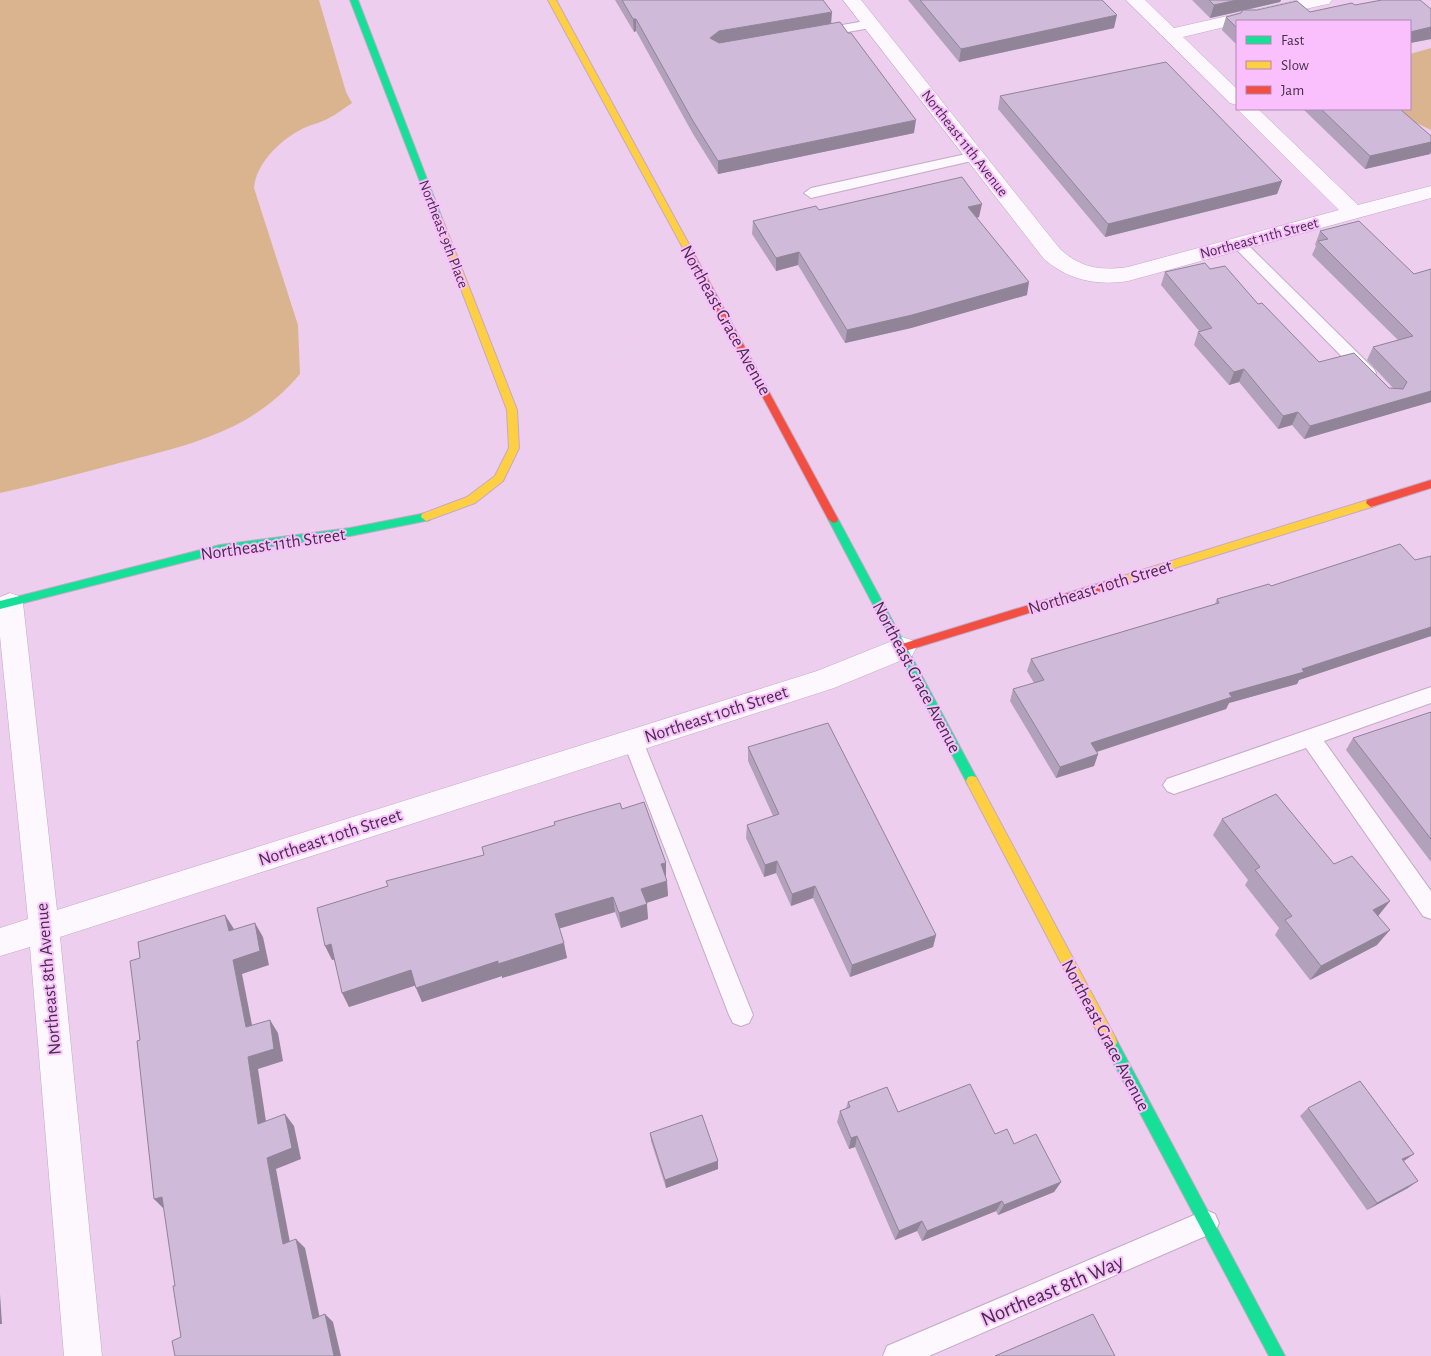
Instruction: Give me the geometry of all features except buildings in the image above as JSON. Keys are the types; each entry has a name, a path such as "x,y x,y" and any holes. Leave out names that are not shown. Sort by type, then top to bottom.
{"street":[{"name":"Northeast 9th Place","path":"354,0 512,410 516,431 513,454 505,469"},
{"name":"Northeast Grace Avenue","path":"552,0 902,648 1277,1356"},
{"name":"Northeast 11th Avenue","path":"852,0 1052,254 1072,270 1086,274"},
{"path":"1135,0 1236,98"},
{"path":"1170,34 1323,0"},
{"path":"1248,110 1354,213"},
{"name":"Northeast 11th Street","path":"1086,274 1100,277 1121,275 1431,192"},
{"name":"Northeast 11th Street","path":"5,604 212,550 280,540 337,536 444,513 467,503 482,492 505,469"},
{"name":"Northeast 10th Street","path":"0,942 824,680 902,648 1431,484"},
{"name":"Northeast 8th Avenue","path":"5,604 44,928 83,1356"}],"lane":[{"path":"805,36 871,24"},
{"path":"811,193 975,156"},
{"path":"1239,244 1376,382"},
{"path":"1174,785 1431,695"},
{"path":"1310,737 1431,909"},
{"path":"633,741 741,1015"},
{"name":"Northeast 8th Way","path":"897,1356 1206,1223"}],"path":[{"path":"501,382 730,327"}],"shaded area":[{"path":"0,0 319,0 346,92 352,103 326,120 304,128 287,138 271,153 259,170 254,188 298,325 300,374 262,409 219,433 173,449 0,493"},
{"path":"1431,48 1431,130 1400,115 1395,110 1411,110 1411,54"}],"traffic: fast":[{"path":"354,0 438,218"},
{"path":"0,605 220,549 350,532 426,517"},
{"path":"833,519 972,781"},
{"path":"1110,1042 1277,1356"}],"traffic: slow":[{"path":"552,0 687,248"},
{"path":"426,517 471,500 499,478 514,448 512,410 438,218"},
{"path":"1110,584 1371,503"},
{"path":"972,781 1110,1042"}],"traffic: jam":[{"path":"687,248 833,519"},
{"path":"1371,503 1431,484"},
{"path":"902,648 1110,584"}]}
